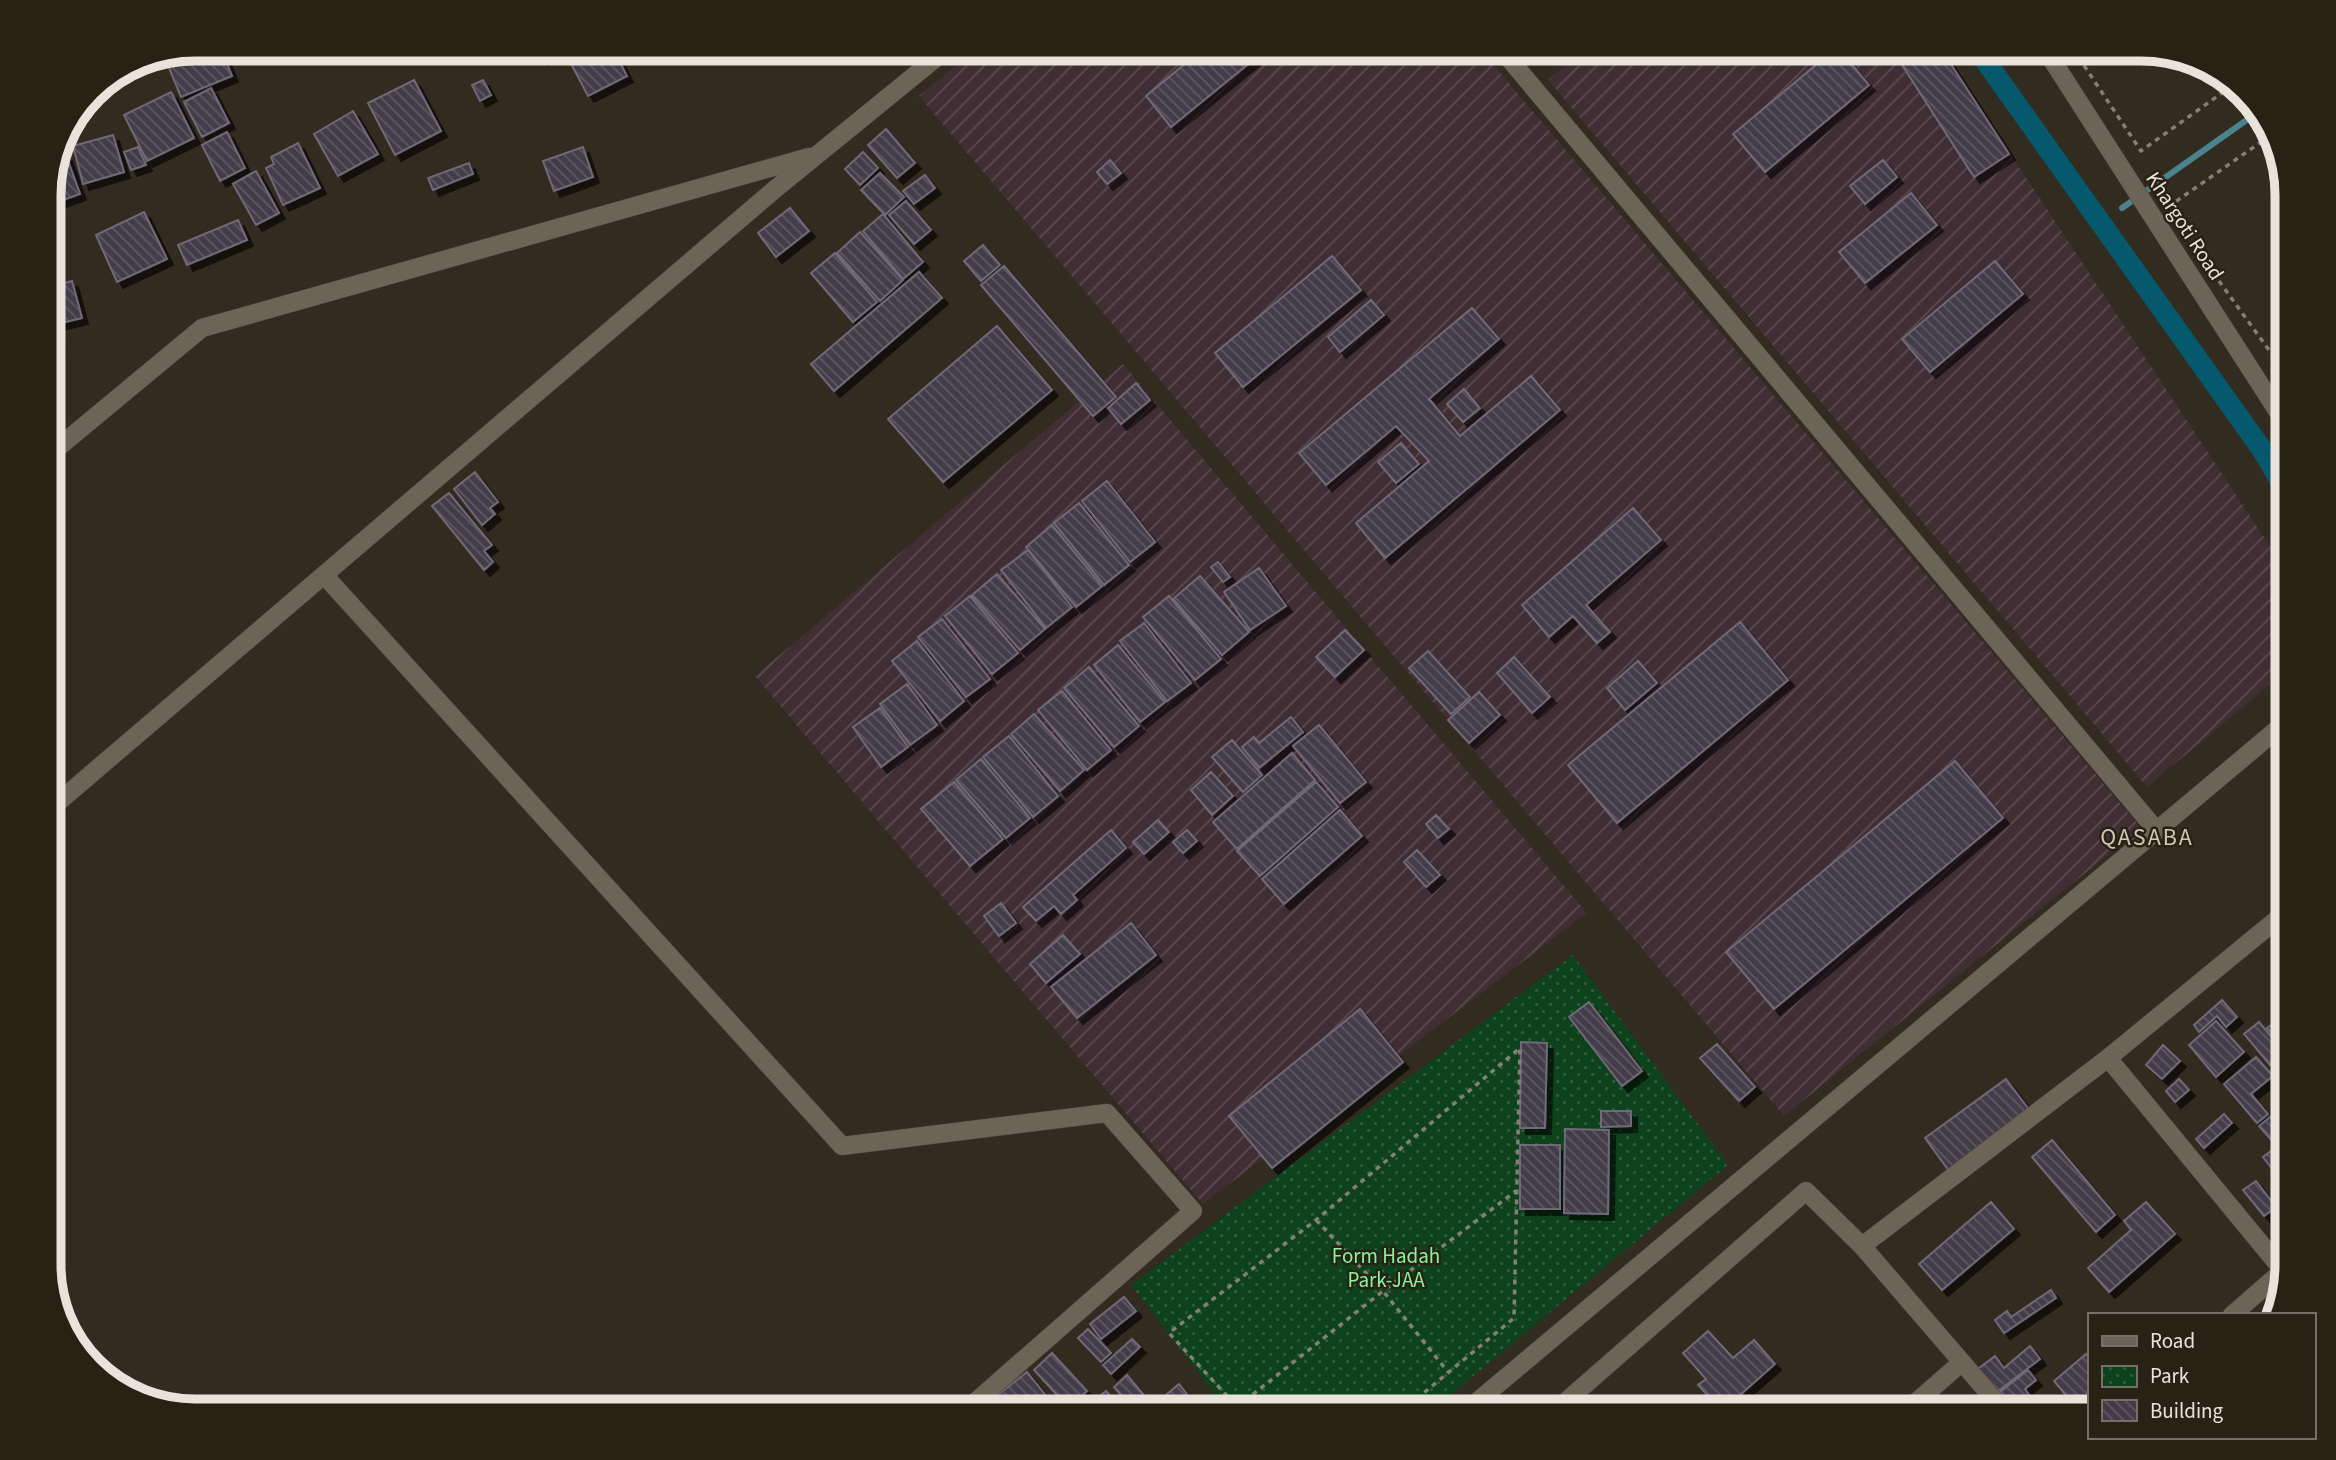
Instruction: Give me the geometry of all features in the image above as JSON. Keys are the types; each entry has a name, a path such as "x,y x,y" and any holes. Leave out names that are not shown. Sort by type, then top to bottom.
{"street":[{"path":"1511,61 2157,831"},
{"name":"Khargoti Road","path":"2053,61 2274,406"},
{"path":"62,799 774,190 932,62"},
{"path":"62,444 202,328 819,154"},
{"path":"324,575 842,1146 1107,1113 1193,1211 979,1399"},
{"path":"1480,1399 2275,732"},
{"path":"1862,1246 2108,1058 2275,921"},
{"path":"2108,1058 2275,1258"},
{"path":"1569,1399 1806,1191 1862,1246 1994,1399"},
{"path":"2234,1313 2274,1279"},
{"path":"1920,1399 1962,1362"}],"path":[{"path":"2081,61 2141,151 2225,91"},
{"path":"2166,208 2263,140"},
{"path":"2215,275 2274,357"},
{"path":"1230,1399 1168,1333 1316,1220 1520,1048 1514,1318 1416,1399"},
{"path":"1247,1399 1383,1291 1516,1191"},
{"path":"1316,1220 1383,1291 1448,1372"}],"shaded area":[{"path":"1490,61 2141,828 1784,1116 919,96 961,62"},
{"path":"1570,61 1949,61 2274,553 2274,680 2147,787 1548,80"},
{"path":"1123,364 1587,913 1203,1204 755,676"}],"green space":[{"name":"Form Hadah Park-JAA","path":"1573,955 1728,1165 1445,1399 1219,1399 1131,1285"}],"building":[{"path":"1188,61 1251,61 1171,127 1146,96"},
{"path":"1820,61 1849,61 1869,85 1765,172 1733,134"},
{"path":"1900,61 1949,61 2009,154 1974,177"},
{"path":"226,62 232,76 181,97 168,64"},
{"path":"570,62 620,62 627,76 588,96"},
{"path":"414,80 441,131 395,155 368,103"},
{"path":"483,80 491,95 480,101 472,85"},
{"path":"211,88 229,123 202,137 184,102"},
{"path":"171,92 194,138 147,161 124,115"},
{"path":"353,111 378,154 338,176 314,134"},
{"path":"886,129 915,163 897,178 868,145"},
{"path":"227,132 245,168 220,181 202,145"},
{"path":"113,135 124,172 83,184 73,146"},
{"path":"298,143 320,188 283,205 266,168 274,164 271,157"},
{"path":"138,147 146,165 131,170 124,152"},
{"path":"583,147 593,177 554,191 543,161"},
{"path":"863,152 878,168 860,185 845,169"},
{"path":"67,157 80,194 62,200 62,178"},
{"path":"1110,160 1121,173 1107,184 1097,172"},
{"path":"1883,160 1897,177 1865,204 1850,186"},
{"path":"469,163 473,174 433,190 428,178"},
{"path":"256,171 279,213 256,225 233,184"},
{"path":"880,173 904,197 885,215 861,190"},
{"path":"925,175 935,188 914,204 903,191"},
{"path":"1911,193 1937,225 1865,283 1839,252"},
{"path":"906,201 931,230 914,244 889,215"},
{"path":"790,208 809,231 776,257 758,233"},
{"path":"144,212 167,259 117,282 96,235"},
{"path":"883,214 923,262 903,279 863,231"},
{"path":"238,220 247,240 187,265 178,245"},
{"path":"860,232 903,280 880,301 837,253"},
{"path":"983,245 1000,265 981,281 964,261"},
{"path":"835,253 877,302 853,322 811,273"},
{"path":"1332,256 1361,290 1243,387 1215,353"},
{"path":"1995,261 2023,294 1930,372 1902,339"},
{"path":"1004,266 1116,397 1093,416 981,285"},
{"path":"919,272 942,298 834,391 811,364"},
{"path":"72,281 82,318 62,323 62,284"},
{"path":"1371,300 1384,315 1340,352 1328,337"},
{"path":"1472,308 1499,339 1429,399 1460,436 1531,376 1560,410 1385,558 1356,523 1429,461 1396,426 1326,485 1299,453"},
{"path":"997,326 1052,390 943,482 888,419"},
{"path":"1136,383 1150,400 1121,424 1108,408"},
{"path":"1464,389 1480,408 1463,422 1447,404"},
{"path":"1401,443 1419,464 1396,483 1378,462"},
{"path":"475,472 498,502 490,508 495,514 482,525 454,489"},
{"path":"1107,481 1155,542 1130,562 1082,501"},
{"path":"449,493 492,545 484,551 493,562 484,570 432,506"},
{"path":"1079,503 1129,565 1104,585 1054,523"},
{"path":"1633,508 1661,540 1586,605 1610,632 1597,643 1573,616 1549,637 1522,605"},
{"path":"1052,525 1102,586 1076,607 1026,547"},
{"path":"1028,550 1072,607 1046,628 1001,570"},
{"path":"1218,562 1230,577 1223,582 1211,567"},
{"path":"1259,568 1286,606 1250,630 1224,592"},
{"path":"997,574 1045,629 1020,650 972,595"},
{"path":"1200,576 1249,632 1222,655 1173,599"},
{"path":"970,596 1018,653 992,674 945,616"},
{"path":"1169,596 1221,659 1195,680 1143,617"},
{"path":"942,619 990,679 966,697 918,637"},
{"path":"1740,622 1788,680 1617,823 1568,765"},
{"path":"1144,623 1191,683 1167,701 1120,641"},
{"path":"1345,630 1364,650 1335,677 1316,657"},
{"path":"917,641 964,701 940,721 892,661"},
{"path":"1118,645 1165,702 1140,722 1094,665"},
{"path":"1428,651 1470,697 1451,714 1409,668"},
{"path":"1514,657 1550,697 1532,713 1497,673"},
{"path":"1638,661 1657,683 1625,710 1607,688"},
{"path":"1089,667 1139,726 1114,747 1064,688"},
{"path":"907,684 937,725 910,745 880,704"},
{"path":"1062,691 1111,750 1087,770 1038,710"},
{"path":"1479,692 1500,715 1469,743 1448,720"},
{"path":"880,708 908,747 881,767 853,727"},
{"path":"1034,714 1084,770 1060,791 1011,734"},
{"path":"1291,717 1303,732 1259,768 1242,747 1254,737 1259,743"},
{"path":"1319,725 1366,782 1340,803 1293,746"},
{"path":"1009,736 1058,796 1033,817 983,757"},
{"path":"1232,740 1262,775 1243,792 1212,757"},
{"path":"1292,753 1315,780 1237,849 1213,822"},
{"path":"981,759 1030,818 1006,838 956,780"},
{"path":"1955,761 2003,818 1774,1009 1726,952"},
{"path":"1211,772 1233,796 1212,815 1191,790"},
{"path":"954,782 1003,839 970,866 921,809"},
{"path":"1316,782 1338,807 1260,876 1237,851"},
{"path":"1340,810 1362,836 1284,904 1262,879"},
{"path":"1436,815 1449,829 1438,838 1426,824"},
{"path":"1158,820 1169,832 1144,854 1133,842"},
{"path":"1111,830 1126,848 1073,895 1077,900 1061,914 1054,906 1036,921 1023,907"},
{"path":"1187,830 1197,841 1183,853 1173,842"},
{"path":"1417,850 1440,875 1426,887 1404,862"},
{"path":"1001,903 1016,923 999,936 984,916"},
{"path":"1131,923 1156,955 1077,1018 1051,987"},
{"path":"1063,935 1080,954 1046,983 1030,964"},
{"path":"2222,1000 2237,1017 2226,1027 2217,1016 2199,1032 2194,1025"},
{"path":"1589,1002 1642,1071 1622,1086 1569,1017"},
{"path":"1360,1009 1403,1062 1272,1168 1229,1116"},
{"path":"2216,1021 2244,1052 2216,1077 2189,1045"},
{"path":"2259,1022 2275,1041 2275,1061 2270,1065 2244,1034"},
{"path":"2274,1023 2275,1037 2267,1028"},
{"path":"1521,1042 1547,1043 1545,1128 1520,1128"},
{"path":"1717,1044 1755,1087 1739,1101 1700,1058"},
{"path":"2163,1045 2180,1061 2162,1079 2146,1065"},
{"path":"2256,1057 2273,1076 2251,1094 2268,1114 2257,1123 2224,1084"},
{"path":"2006,1079 2033,1115 1952,1175 1925,1138"},
{"path":"2179,1079 2189,1090 2175,1102 2166,1091"},
{"path":"1601,1111 1631,1111 1631,1126 1601,1127"},
{"path":"2275,1113 2275,1142 2274,1143 2259,1126"},
{"path":"2224,1114 2232,1123 2204,1148 2196,1139"},
{"path":"1565,1129 1609,1130 1608,1214 1564,1213"},
{"path":"2052,1140 2115,1215 2096,1232 2032,1157"},
{"path":"1520,1145 1560,1145 1560,1209 1520,1209"},
{"path":"2275,1148 2275,1172 2263,1157"},
{"path":"2256,1181 2275,1208 2264,1216 2243,1190"},
{"path":"1991,1202 2014,1229 1942,1290 1919,1264"},
{"path":"2146,1202 2175,1234 2109,1292 2088,1268 2131,1230 2124,1221"},
{"path":"2051,1290 2056,1298 2004,1333 1995,1320 2007,1311 2011,1317"},
{"path":"1124,1297 1136,1311 1101,1339 1090,1324"},
{"path":"1088,1329 1111,1353 1101,1362 1078,1338"},
{"path":"1708,1331 1733,1358 1754,1340 1775,1364 1736,1399 1711,1399 1698,1385 1706,1379 1683,1353"},
{"path":"1132,1339 1140,1347 1111,1374 1103,1365"},
{"path":"2030,1346 2040,1359 1997,1392 1978,1369 1995,1356 2004,1368"},
{"path":"1052,1353 1087,1391 1079,1399 1061,1399 1034,1370"},
{"path":"2086,1354 2088,1397 2085,1399 2069,1399 2054,1381"},
{"path":"2028,1370 2036,1380 2025,1389 2030,1399 2006,1399 2000,1392"},
{"path":"1027,1372 1047,1397 1044,1399 994,1398"},
{"path":"1127,1375 1147,1399 1124,1399 1114,1387"},
{"path":"1179,1384 1187,1394 1181,1399 1161,1399"},
{"path":"1106,1391 1113,1399 1096,1399"}],"waterway":[{"path":"1986,61 2274,470"},
{"path":"2122,208 2250,118"}],"district":[{"name":"QASABA","path":"2147,837"}]}
